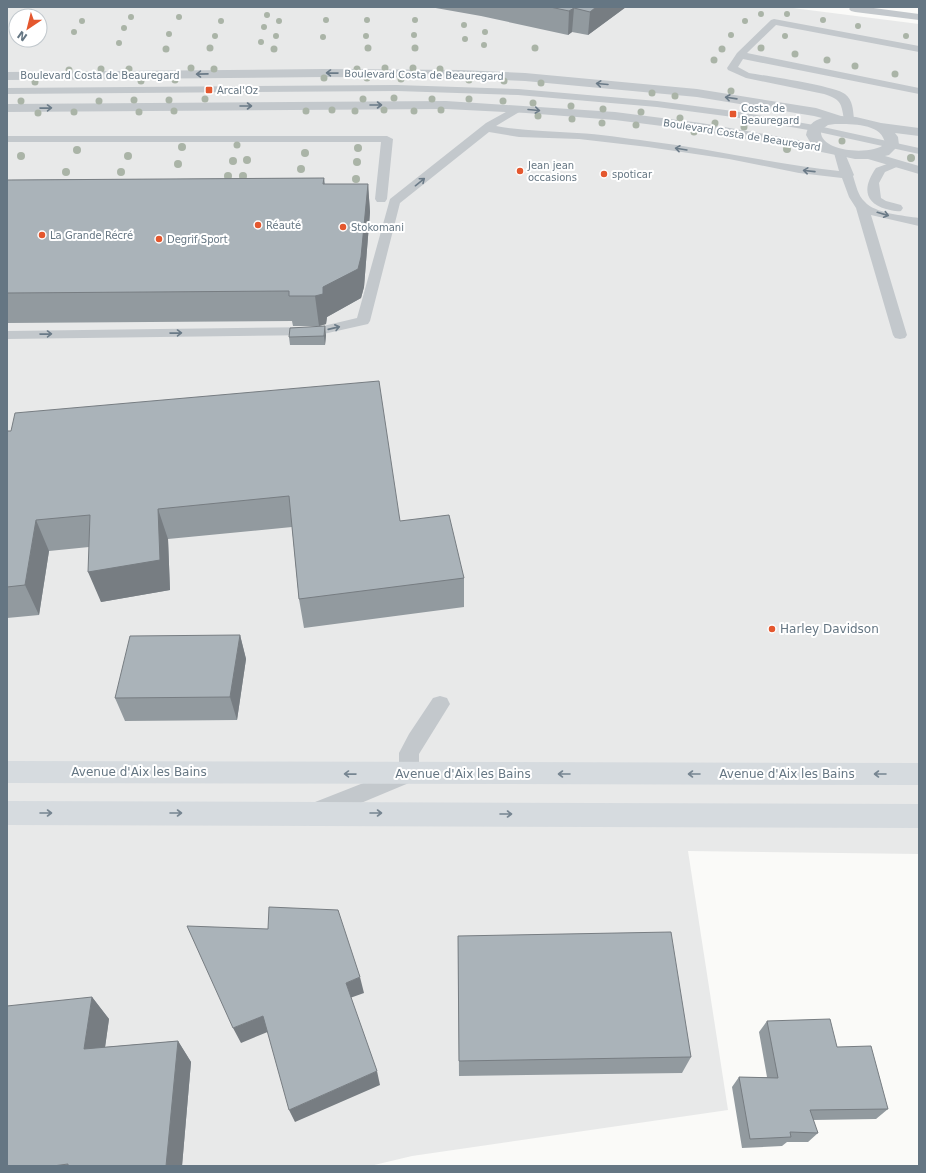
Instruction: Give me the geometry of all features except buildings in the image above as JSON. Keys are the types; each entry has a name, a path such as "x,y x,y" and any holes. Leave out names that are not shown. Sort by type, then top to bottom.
{"main road":[{"name":"Avenue d'Aix les Bains","path":"7,772 919,774"},
{"path":"7,813 919,816"}],"street":[{"path":"855,9 919,17"},
{"name":"Boulevard Costa de Beauregard","path":"7,76 324,73 461,74 518,77 697,93 816,112 877,126 919,132"},
{"name":"Boulevard Costa de Beauregard","path":"7,108 446,105 615,116 662,122 855,155 869,155 884,152 892,145 893,140 890,135 877,126"},
{"name":"Boulevard Costa de Beauregard","path":"835,151 818,143 813,135 814,128 827,121 843,119"},
{"name":"Boulevard Costa de Beauregard","path":"869,155 919,170"}],"lane":[{"path":"843,119 847,104 841,96 827,91 746,74 732,68 740,55 774,22 919,49"},
{"path":"740,55 919,90"},
{"path":"7,91 397,88 518,92 657,104 733,114 814,128 919,151"},
{"path":"7,335 319,331 363,321 394,202 487,128 517,109"},
{"path":"487,128 519,134 579,136 648,144 729,156 799,170 848,175"},
{"path":"7,139 386,138 381,199"},
{"path":"835,151 848,175 856,198 862,207 900,335"},
{"path":"895,164 880,170 873,182 875,199 882,204 919,213"},
{"path":"367,199 398,199"},
{"path":"862,207 882,214 919,222"},
{"path":"314,813 409,774 409,753 440,704"}],"shaded area":[{"path":"7,7 785,7 919,24 919,854 688,851 728,1110 412,1156 370,1166 7,1166"}],"place":[{"name":"Arcal'Oz","path":"209,90"},
{"name":"Costa de Beauregard","path":"733,114"},
{"name":"Jean jean occasions","path":"520,171"},
{"name":"spoticar","path":"604,174"},
{"name":"Réauté","path":"258,225"},
{"name":"Stokomani","path":"343,227"},
{"name":"La Grande Récré","path":"42,235"},
{"name":"Degrif Sport","path":"159,239"},
{"name":"Harley Davidson","path":"772,629"}]}
